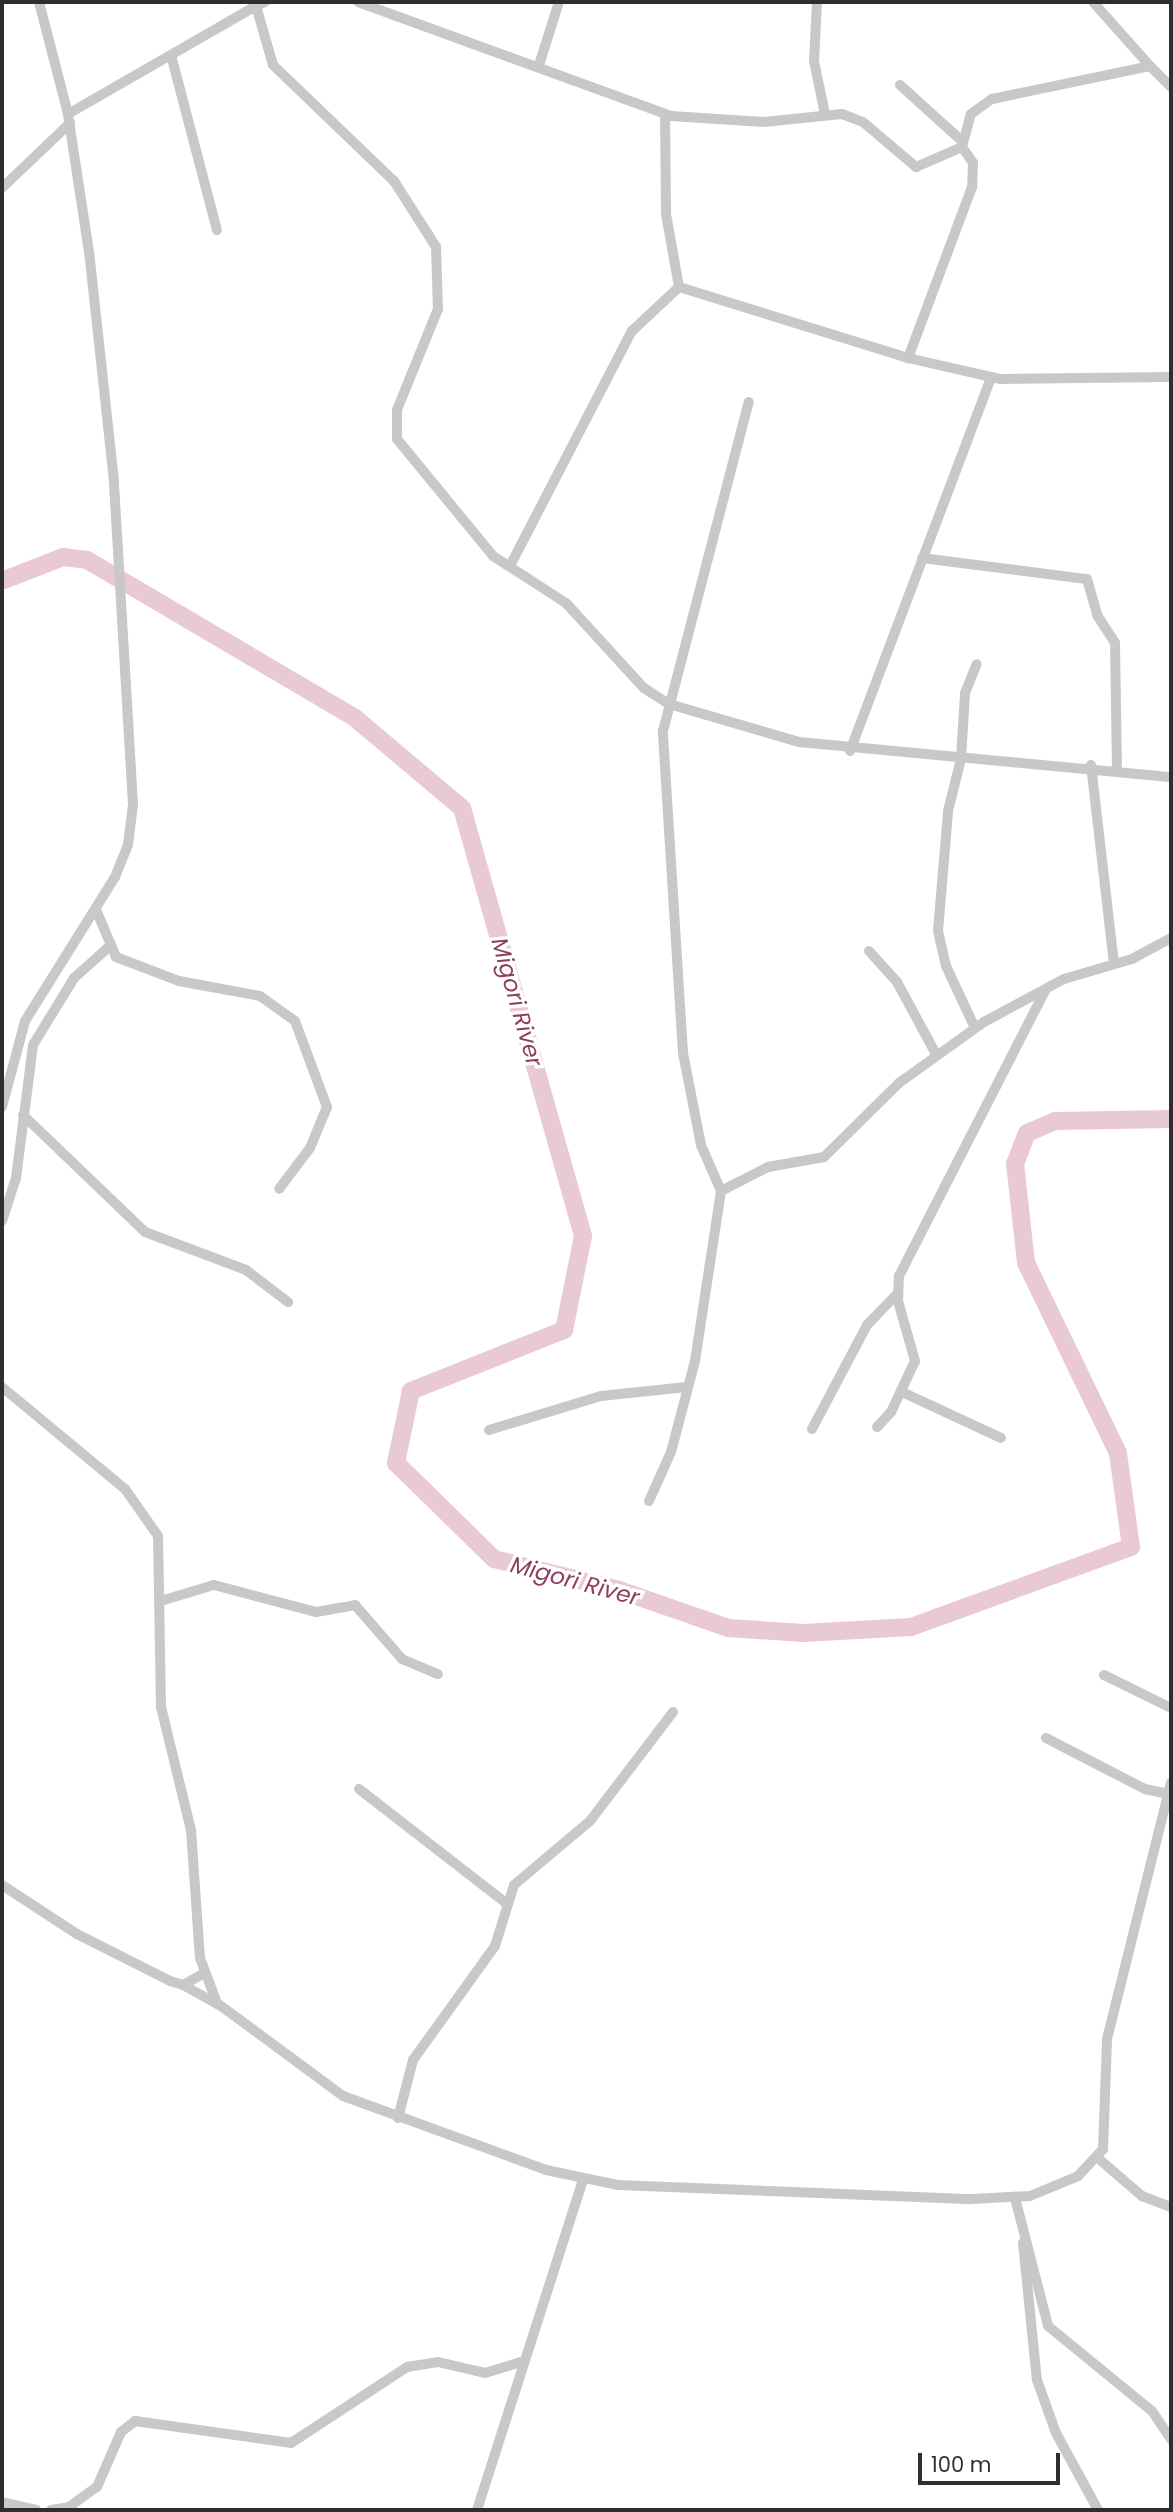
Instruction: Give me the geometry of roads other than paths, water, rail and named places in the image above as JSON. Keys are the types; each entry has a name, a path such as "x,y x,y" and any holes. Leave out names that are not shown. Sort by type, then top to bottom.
{"street":[{"path":"2,1107 25,1021 97,912 128,845 131,818 125,642 118,538 69,119 39,2"},
{"path":"358,2 539,65 665,114 764,122 825,114 863,122 916,167 962,145 971,114 983,102 1150,66"},
{"path":"539,65 559,2"},
{"path":"817,2 813,53 825,114"},
{"path":"1093,2 1171,87"},
{"path":"2,188 69,119 171,55 260,4 279,74 401,187 436,247 438,309 397,410 397,439 472,534 566,604 634,679 669,704 787,740 850,751 1091,765 1171,777"},
{"path":"171,55 217,230"},
{"path":"900,85 962,145 972,163 972,187 908,358"},
{"path":"665,114 665,194 678,287"},
{"path":"511,564 632,331 678,287"},
{"path":"678,287 908,358 991,377 1171,377"},
{"path":"850,751 991,377"},
{"path":"649,1501 671,1452 687,1387 721,1191 701,1145 682,1053 664,783 669,704 749,402"},
{"path":"922,558 1087,579 1097,615 1115,643 1117,769"},
{"path":"975,1028 946,966 938,932 948,811 961,759 965,693 977,664"},
{"path":"1091,765 1114,964"},
{"path":"97,912 116,957 179,981 260,996 295,1021 327,1107 310,1148 279,1189"},
{"path":"721,1191 768,1167 832,1151 936,1054 975,1028 1046,989 1114,964 1171,938"},
{"path":"2,1221 16,1178 30,1055 44,1022 74,978 111,945"},
{"path":"869,951 897,982 936,1054"},
{"path":"877,1427 902,1392 913,1371 915,1344 897,1294 899,1276 1046,989"},
{"path":"23,1115 145,1232 246,1270 288,1301"},
{"path":"812,1429 867,1325 897,1294"},
{"path":"2,1387 142,1506 163,1554 161,1707 191,1830 203,1974 219,2006"},
{"path":"489,1430 601,1396 687,1387"},
{"path":"902,1392 1001,1438"},
{"path":"164,1600 214,1585 316,1612 355,1605 402,1659 438,1674"},
{"path":"1104,1675 1171,1708"},
{"path":"398,2118 413,2060 495,1945 507,1904 521,1876 590,1821 673,1712"},
{"path":"2,1885 77,1934 183,1985 219,2006 343,2096 398,2118 583,2180 1015,2198 1065,2183 1099,2159 1106,2135 1107,2039 1167,1812 1169,1788 1145,1789 1046,1738"},
{"path":"359,1789 507,1904"},
{"path":"183,1985 203,1974"},
{"path":"1099,2159 1142,2196 1171,2207"},
{"path":"477,2510 521,2362 583,2180"},
{"path":"1015,2198 1023,2243 1048,2326 1152,2412 1171,2439"},
{"path":"1023,2243 1021,2269 1037,2380 1056,2433 1098,2510"},
{"path":"51,2510 69,2507 97,2487 121,2432 135,2421 291,2443 407,2367 438,2362 485,2373 521,2362"},
{"path":"2,2502 36,2510"}],"waterway":[{"name":"Migori River","path":"2,581 63,557 87,560 355,718 462,808 583,1236 564,1330 411,1391 396,1463 494,1559 619,1590 728,1628 804,1633 911,1627 1131,1547 1118,1453 1026,1263 1015,1164 1027,1133 1055,1121 1171,1119"}]}
